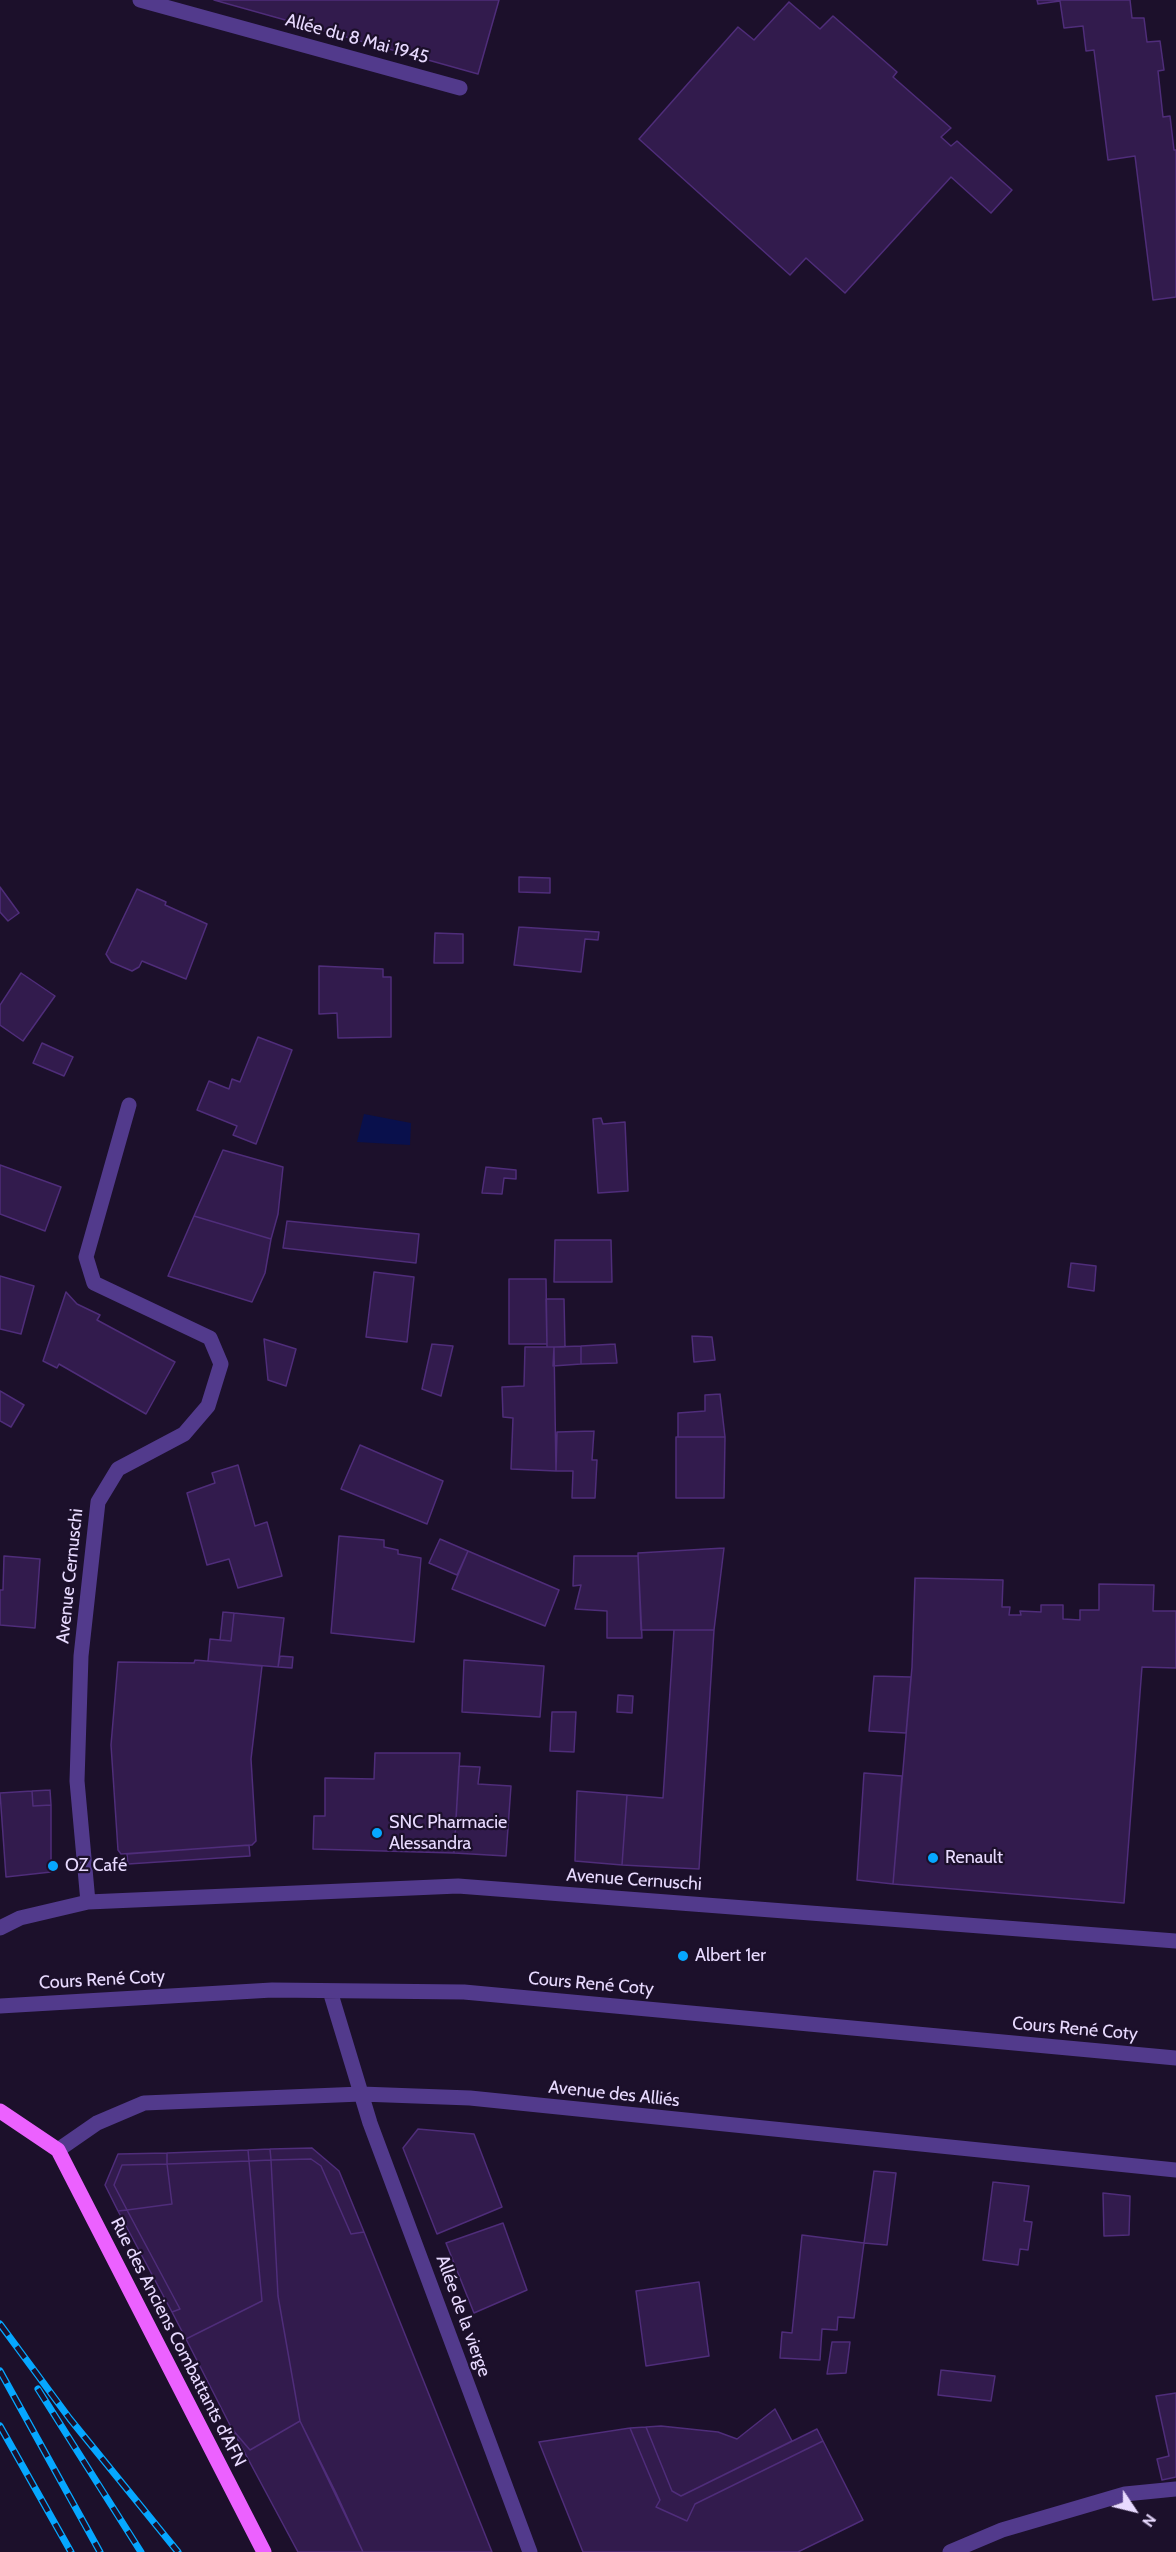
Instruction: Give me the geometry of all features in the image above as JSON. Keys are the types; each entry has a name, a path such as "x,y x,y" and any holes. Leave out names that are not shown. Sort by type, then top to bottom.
{"main road":[{"path":"0,2111 58,2150"},
{"name":"Rue des Anciens Combattants d'AFN","path":"58,2150 264,2552"}],"street":[{"name":"Allée du 8 Mai 1945","path":"140,0 460,88"},
{"name":"Avenue Cernuschi","path":"88,1902 77,1781 81,1656 98,1502 118,1469 183,1434 190,1427 208,1406 222,1364 210,1338 94,1283 86,1257 129,1105"},
{"name":"Avenue Cernuschi","path":"0,1928 20,1918 88,1902 458,1886 1176,1941"},
{"name":"Cours René Coty","path":"0,2006 272,1990 464,1992 1176,2058"},
{"name":"Allée de la vierge","path":"330,1991 361,2094 530,2552"},
{"name":"Avenue des Alliés","path":"58,2150 97,2123 144,2103 361,2094 470,2098 1176,2170"},
{"path":"950,2552 1002,2530 1125,2494 1176,2488"}],"shaded area":[{"path":"364,1114 411,1123 410,1145 357,1142"}],"building":[{"path":"214,0 499,0 478,74"},
{"path":"1037,0 1130,0 1132,18 1144,18 1147,42 1160,41 1164,70 1158,71 1163,117 1170,116 1174,150 1176,150 1176,297 1153,300 1135,156 1108,160 1094,50 1086,51 1083,26 1064,28 1060,1 1038,4"},
{"path":"789,2 820,29 833,16 897,72 893,77 951,128 941,137 951,146 957,141 1012,190 991,213 951,177 845,293 806,258 790,275 639,139 738,27 754,40"},
{"path":"519,877 550,878 550,893 519,892"},
{"path":"0,887 19,913 8,921 0,912"},
{"path":"137,889 207,924 186,979 142,961 139,967 132,971 111,962 106,954"},
{"path":"519,927 599,932 598,940 585,939 581,972 514,965"},
{"path":"435,933 463,934 463,963 434,963"},
{"path":"319,966 383,969 383,977 391,977 391,1037 338,1038 337,1013 319,1014"},
{"path":"21,973 55,996 23,1041 0,1025 0,1005"},
{"path":"258,1037 292,1050 256,1144 233,1135 237,1126 197,1110 209,1081 229,1089 232,1079 240,1082"},
{"path":"42,1043 73,1057 64,1076 33,1063"},
{"path":"601,1118 603,1124 625,1122 628,1191 598,1193 593,1119"},
{"path":"223,1150 283,1167 278,1214 271,1239 194,1216"},
{"path":"0,1165 61,1187 45,1231 0,1214"},
{"path":"486,1167 516,1170 516,1179 504,1178 502,1194 482,1193"},
{"path":"194,1216 271,1239 265,1273 252,1302 168,1276"},
{"path":"287,1221 419,1234 416,1263 283,1248"},
{"path":"555,1240 611,1240 612,1282 554,1282"},
{"path":"1071,1263 1096,1266 1094,1291 1068,1287"},
{"path":"374,1272 414,1277 407,1342 366,1337"},
{"path":"0,1276 34,1286 21,1334 0,1329"},
{"path":"509,1279 546,1279 547,1344 509,1344"},
{"path":"66,1292 77,1304 100,1315 97,1320 175,1362 146,1414 59,1364 57,1368 43,1361"},
{"path":"546,1299 564,1299 565,1347 547,1347"},
{"path":"692,1336 712,1337 715,1360 694,1362"},
{"path":"264,1339 296,1349 286,1386 268,1380"},
{"path":"432,1344 453,1346 441,1396 422,1389"},
{"path":"615,1344 617,1363 581,1364 581,1346"},
{"path":"581,1346 581,1364 553,1366 554,1347"},
{"path":"525,1347 554,1347 556,1471 511,1469 513,1418 503,1417 502,1387 524,1386"},
{"path":"0,1391 24,1405 11,1427 0,1421"},
{"path":"720,1394 725,1437 678,1437 678,1413 705,1411 705,1395"},
{"path":"594,1431 592,1460 597,1460 595,1498 572,1498 573,1471 556,1471 557,1432"},
{"path":"676,1437 725,1437 724,1498 676,1498"},
{"path":"360,1445 443,1481 427,1524 341,1489"},
{"path":"238,1465 255,1526 267,1522 282,1576 238,1588 229,1559 207,1565 187,1493 215,1483 212,1473"},
{"path":"339,1536 384,1540 384,1547 398,1550 398,1554 421,1558 414,1642 331,1633"},
{"path":"440,1539 468,1551 457,1575 429,1563"},
{"path":"724,1548 714,1630 641,1630 638,1553"},
{"path":"468,1551 559,1590 545,1626 452,1589"},
{"path":"4,1556 40,1559 35,1628 0,1625 0,1590 3,1590"},
{"path":"574,1556 638,1556 642,1638 607,1638 607,1611 575,1609 581,1585 573,1586"},
{"path":"915,1578 1003,1580 1002,1607 1010,1607 1009,1615 1021,1615 1020,1611 1041,1612 1041,1605 1063,1605 1063,1619 1080,1620 1080,1610 1099,1610 1099,1584 1154,1585 1153,1611 1176,1611 1176,1668 1142,1667 1124,1903 893,1884 912,1667"},
{"path":"223,1612 234,1613 231,1641 220,1640"},
{"path":"234,1613 284,1618 278,1667 208,1661 210,1639 231,1641"},
{"path":"674,1630 714,1630 699,1869 622,1865 627,1795 663,1798"},
{"path":"280,1656 293,1657 292,1668 278,1667"},
{"path":"195,1660 262,1666 251,1759 256,1841 252,1845 121,1854 118,1850 111,1745 118,1662 194,1663"},
{"path":"464,1660 544,1666 540,1717 462,1712"},
{"path":"874,1676 911,1677 906,1733 869,1731"},
{"path":"618,1695 633,1696 632,1713 617,1712"},
{"path":"552,1712 576,1712 574,1752 550,1751"},
{"path":"375,1753 460,1753 454,1853 313,1849 314,1816 325,1816 325,1778 374,1779"},
{"path":"459,1766 480,1767 478,1784 511,1786 506,1856 454,1853"},
{"path":"864,1773 902,1776 893,1884 857,1880"},
{"path":"50,1790 51,1805 33,1806 32,1791"},
{"path":"32,1791 33,1806 51,1805 51,1872 6,1877 0,1793"},
{"path":"577,1791 627,1795 622,1865 575,1861"},
{"path":"249,1845 250,1856 128,1864 127,1854"},
{"path":"418,2129 474,2134 502,2207 437,2234 403,2148"},
{"path":"312,2148 339,2171 364,2232 351,2234 321,2166 311,2159 271,2160 270,2149"},
{"path":"270,2149 271,2160 249,2161 248,2150"},
{"path":"248,2150 249,2161 167,2164 167,2153"},
{"path":"167,2153 167,2164 122,2165 114,2185 127,2210 118,2211 105,2185 118,2154"},
{"path":"311,2159 321,2166 351,2234 364,2232 492,2552 363,2552 300,2421 278,2296 271,2160"},
{"path":"271,2160 278,2296 300,2421 250,2450 232,2429 186,2339 262,2301 249,2161"},
{"path":"249,2161 262,2301 186,2339 172,2312 180,2309 127,2210 172,2204 167,2164"},
{"path":"167,2164 172,2204 127,2210 114,2185 122,2165"},
{"path":"874,2171 896,2173 887,2245 864,2243"},
{"path":"993,2182 1029,2186 1024,2221 1032,2222 1028,2250 1020,2249 1018,2265 983,2260"},
{"path":"1103,2193 1130,2196 1129,2235 1104,2236"},
{"path":"127,2210 180,2309 172,2312 118,2211"},
{"path":"503,2223 527,2290 474,2313 446,2243"},
{"path":"802,2235 864,2243 854,2318 838,2317 837,2330 822,2329 820,2360 780,2358 782,2332 792,2333"},
{"path":"699,2282 709,2356 646,2366 636,2291"},
{"path":"832,2342 850,2342 846,2373 827,2374"},
{"path":"941,2370 995,2376 991,2401 938,2395"},
{"path":"1176,2393 1176,2477 1162,2480 1157,2459 1169,2456 1156,2396"},
{"path":"775,2409 792,2441 681,2496 672,2491 646,2427 661,2426 718,2432 737,2439"},
{"path":"300,2421 363,2552 298,2552 232,2429 250,2450"},
{"path":"646,2427 672,2491 681,2496 817,2429 823,2441 695,2504 687,2521 656,2507 660,2500 630,2428"},
{"path":"630,2428 660,2500 656,2507 687,2521 695,2504 823,2441 863,2520 798,2552 583,2552 539,2442"}],"railway":[{"path":"0,2324 70,2419 178,2552"},
{"path":"0,2371 100,2552"},
{"path":"38,2389 141,2552"},
{"path":"0,2426 71,2552"}],"place":[{"name":"SNC Pharmacie Alessandra","path":"377,1833"},
{"name":"Renault","path":"933,1858"},
{"name":"OZ Café","path":"53,1866"},
{"name":"Albert 1er","path":"683,1956"}]}
